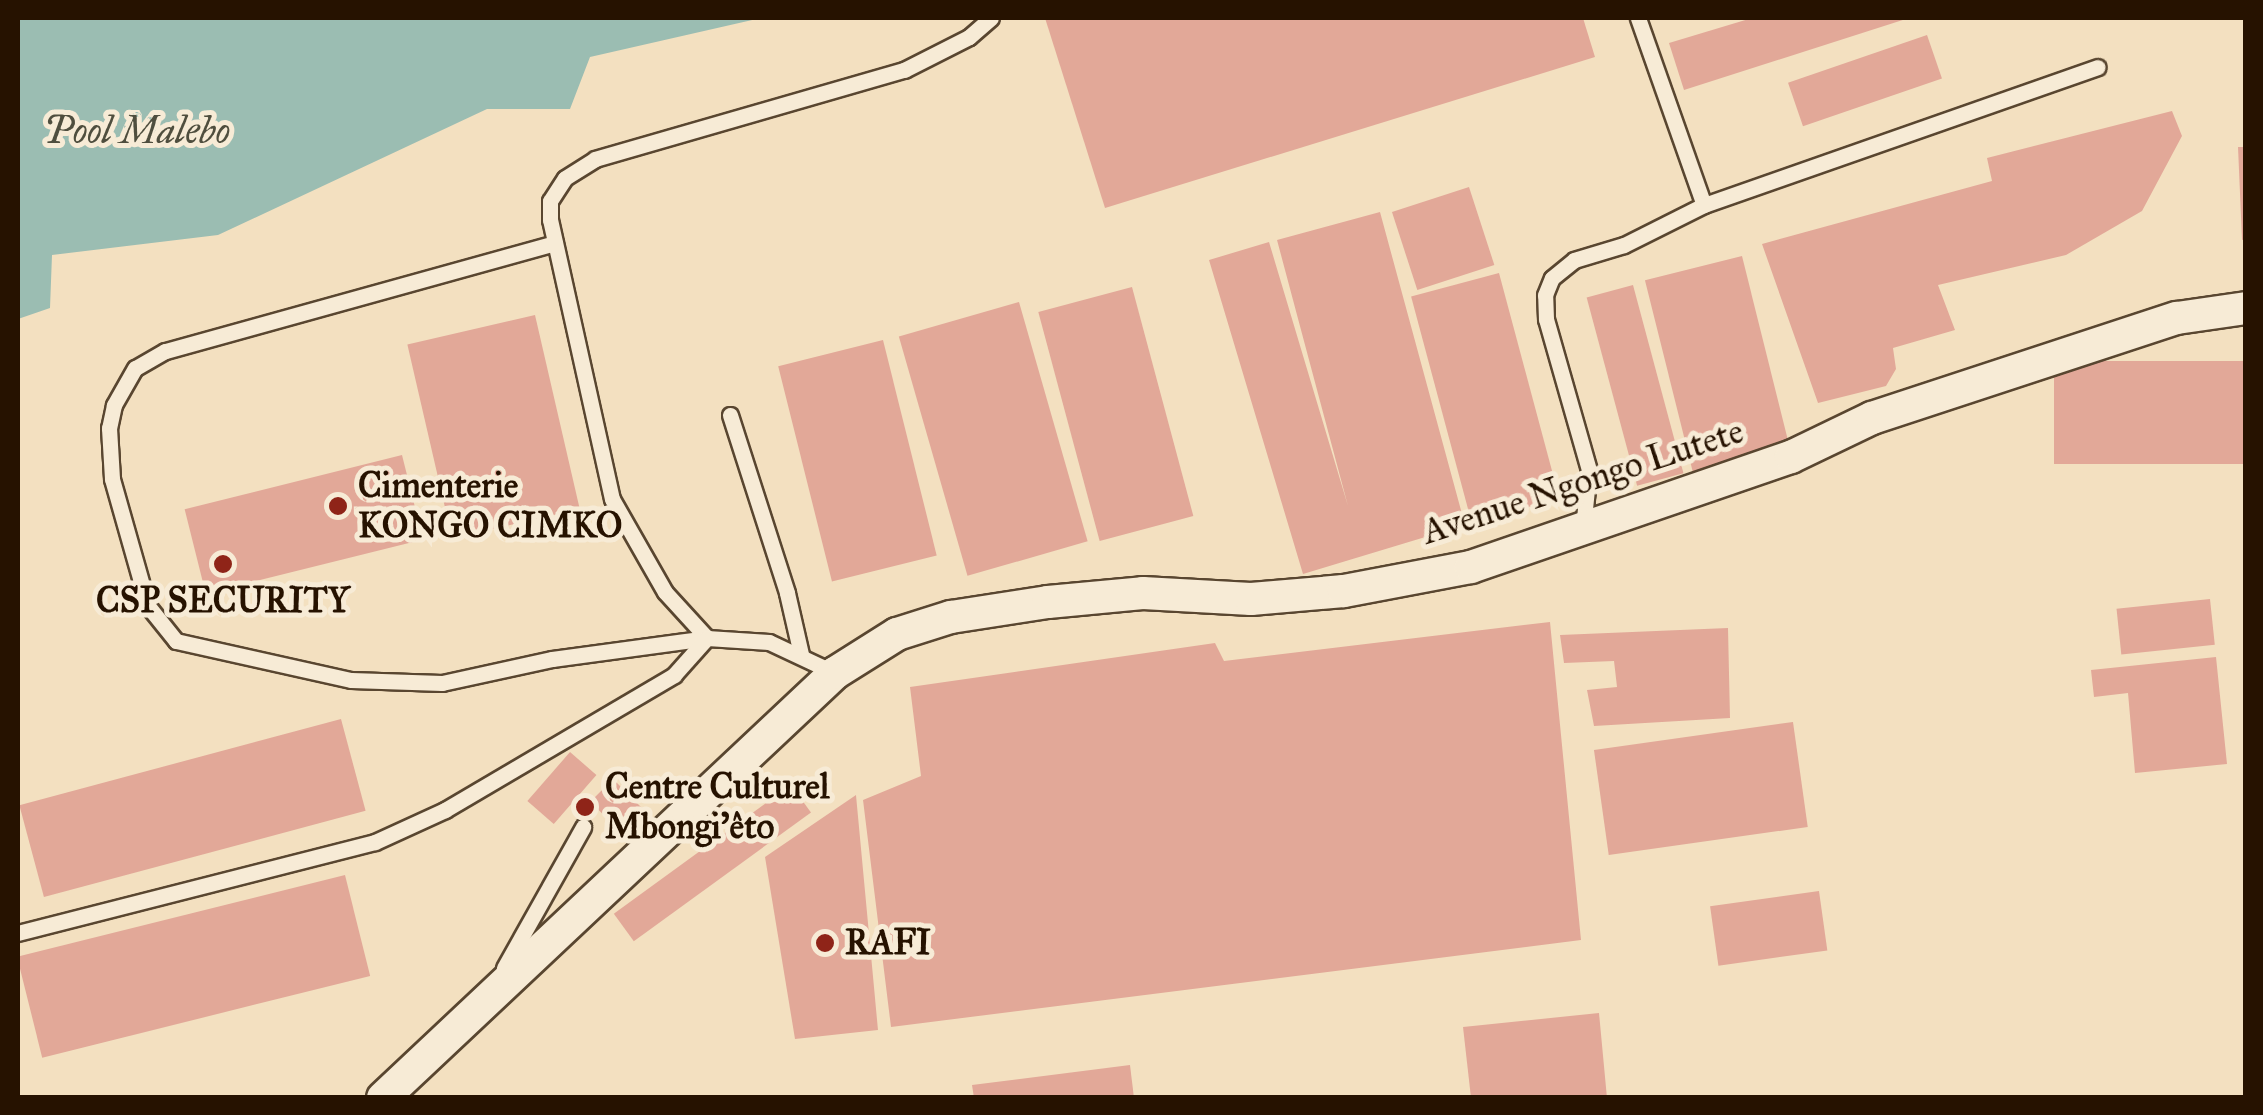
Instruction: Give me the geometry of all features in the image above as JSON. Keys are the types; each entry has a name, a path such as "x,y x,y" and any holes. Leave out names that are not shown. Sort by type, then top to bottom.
{"street":[{"name":"Avenue Ngongo Lutete","path":"384,1098 835,673 896,634 951,617 1143,592 1251,599 1344,591 1471,567 1791,457 1872,418 2177,318 2246,308"}],"lane":[{"path":"706,638 665,592 612,498 555,243 550,201 565,178 596,159 904,70 969,38 992,18"},
{"path":"1638,18 1704,205"},
{"path":"1583,528 1589,470 1562,384 1545,295 1552,278 1574,260 1624,245 1704,205 2098,68"},
{"path":"555,243 165,351 135,368 114,404 109,428 112,479 148,606 176,641 351,680 442,683 552,659 706,638 768,642 835,673"},
{"path":"730,415 786,592 801,654"},
{"path":"18,932 376,842 445,810 674,674 706,638"},
{"path":"480,1011 583,827"}],"water":[{"name":"Pool Malebo","path":"18,18 761,18 590,57 570,109 487,109 218,235 52,255 50,308 18,319"}],"building":[{"path":"1045,18 1583,18 1595,57 1105,208"},
{"path":"1752,18 1909,18 1684,90 1669,43"},
{"path":"1927,35 1942,78 1803,126 1788,83"},
{"path":"2172,111 2182,136 2142,211 2066,255 1938,285 1955,330 1893,348 1896,369 1886,386 1818,403 1762,244 1992,181 1987,158"},
{"path":"2238,147 2246,147 2246,239 2242,240"},
{"path":"1469,187 1494,265 1417,290 1392,212"},
{"path":"1380,212 1465,525 1303,574 1209,260 1269,242 1348,506 1277,240"},
{"path":"1742,256 1790,450 1693,474 1645,280"},
{"path":"1499,273 1560,499 1472,523 1411,297"},
{"path":"1633,285 1683,473 1637,486 1587,297"},
{"path":"1132,287 1193,516 1100,541 1038,312"},
{"path":"1019,302 1088,541 967,576 899,336"},
{"path":"535,315 580,509 452,538 407,344"},
{"path":"883,340 937,555 832,582 778,366"},
{"path":"2054,361 2246,361 2246,464 2054,464"},
{"path":"402,455 423,539 206,594 185,509"},
{"path":"2210,599 2215,645 2121,655 2117,609"},
{"path":"1550,622 1581,940 891,1027 863,800 921,776 910,687 1215,643 1224,661"},
{"path":"1728,628 1730,718 1594,726 1587,690 1617,687 1614,661 1564,663 1560,635"},
{"path":"2216,657 2227,764 2135,773 2128,693 2094,697 2091,670"},
{"path":"341,719 366,811 44,897 19,805"},
{"path":"1793,722 1808,827 1609,855 1594,750"},
{"path":"570,752 596,775 554,824 527,801"},
{"path":"613,779 648,814 625,836 590,802"},
{"path":"791,785 811,813 634,941 614,914"},
{"name":"RAFI","path":"856,795 878,1030 795,1039 765,857"},
{"path":"345,875 370,976 42,1058 18,957"},
{"path":"1819,891 1827,950 1718,966 1710,906"},
{"path":"1599,1013 1607,1098 1471,1098 1463,1027"},
{"path":"1130,1065 1134,1098 974,1098 972,1085"}],"place":[{"name":"Cimenterie KONGO CIMKO","path":"338,506"},
{"name":"CSP SECURITY","path":"223,564"},
{"name":"Centre Culturel Mbongi'êto","path":"585,807"},
{"name":"RAFI","path":"825,943"}]}
